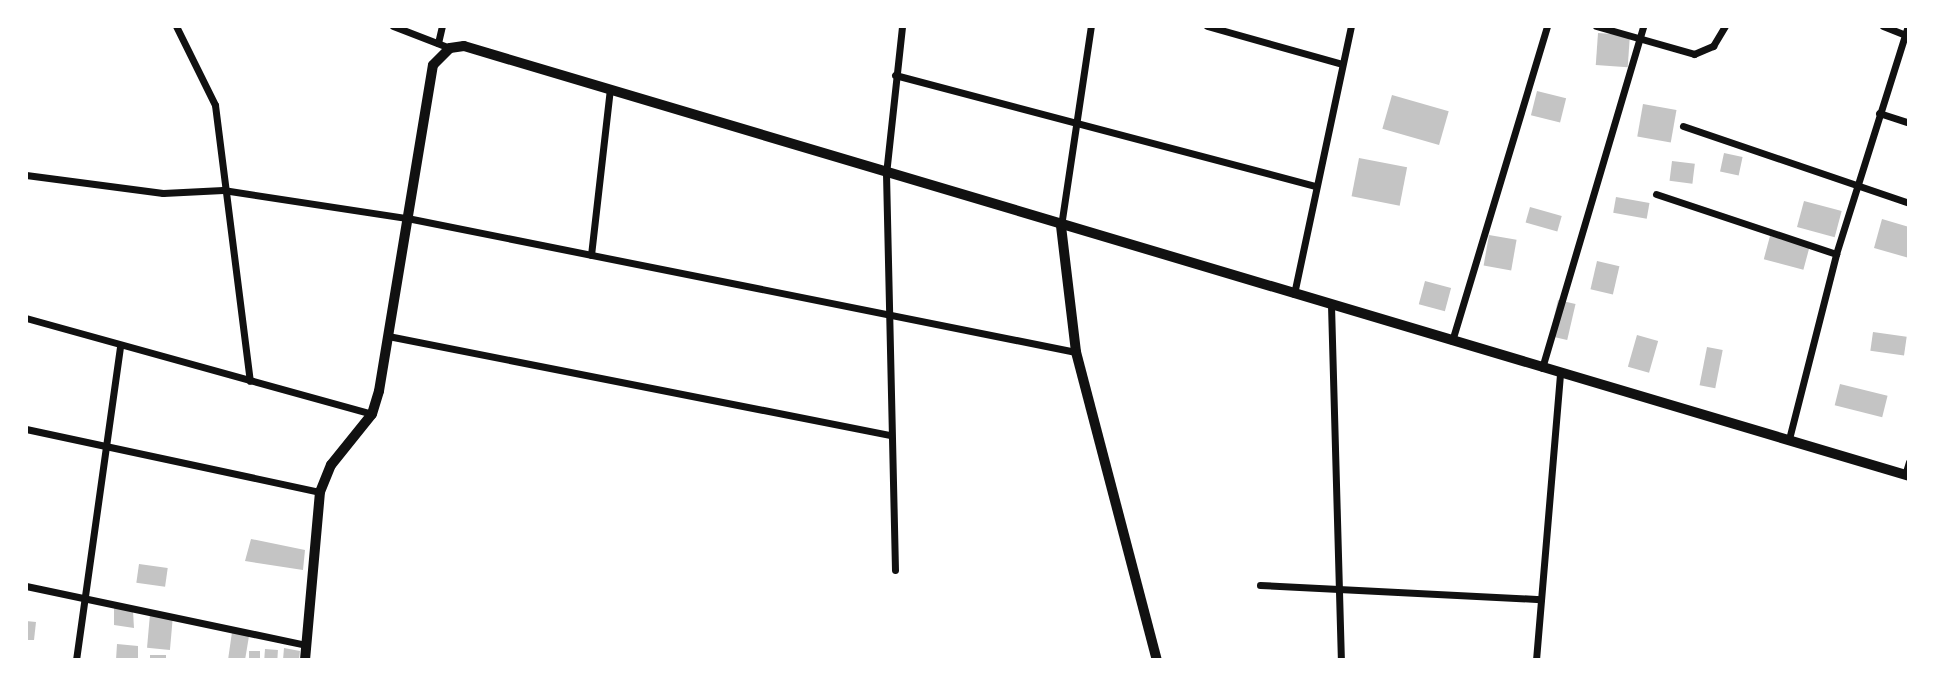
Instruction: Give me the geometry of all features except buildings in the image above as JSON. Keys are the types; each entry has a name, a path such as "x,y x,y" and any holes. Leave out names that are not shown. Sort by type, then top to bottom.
{"street":[{"path":"176,26 215,105 223,190 250,381"},
{"path":"393,26 450,48 481,49 886,174 1907,475 1909,462"},
{"path":"438,43 442,26"},
{"path":"895,570 884,314 886,174 902,26"},
{"path":"1091,26 1074,123 1061,226 1076,352 1157,660"},
{"path":"1207,26 1342,64"},
{"path":"1294,294 1351,26"},
{"path":"1452,341 1547,26"},
{"path":"1596,26 1694,54 1713,46 1725,26"},
{"path":"1542,368 1643,26"},
{"path":"1789,439 1836,254 1907,32 1883,26"},
{"path":"305,660 320,492 331,466 372,414 388,337 433,65 450,48"},
{"path":"895,75 1316,186"},
{"path":"591,255 610,89"},
{"path":"1880,113 1909,123"},
{"path":"1683,126 1909,203"},
{"path":"26,175 163,193 223,190 407,218 1076,352"},
{"path":"1656,194 1836,254"},
{"path":"1331,305 1341,660"},
{"path":"26,318 372,414"},
{"path":"388,337 890,435"},
{"path":"76,660 120,345"},
{"path":"1536,660 1560,373"},
{"path":"26,429 106,450 320,492"},
{"path":"1260,585 1541,598"},
{"path":"26,586 307,645"}]}
